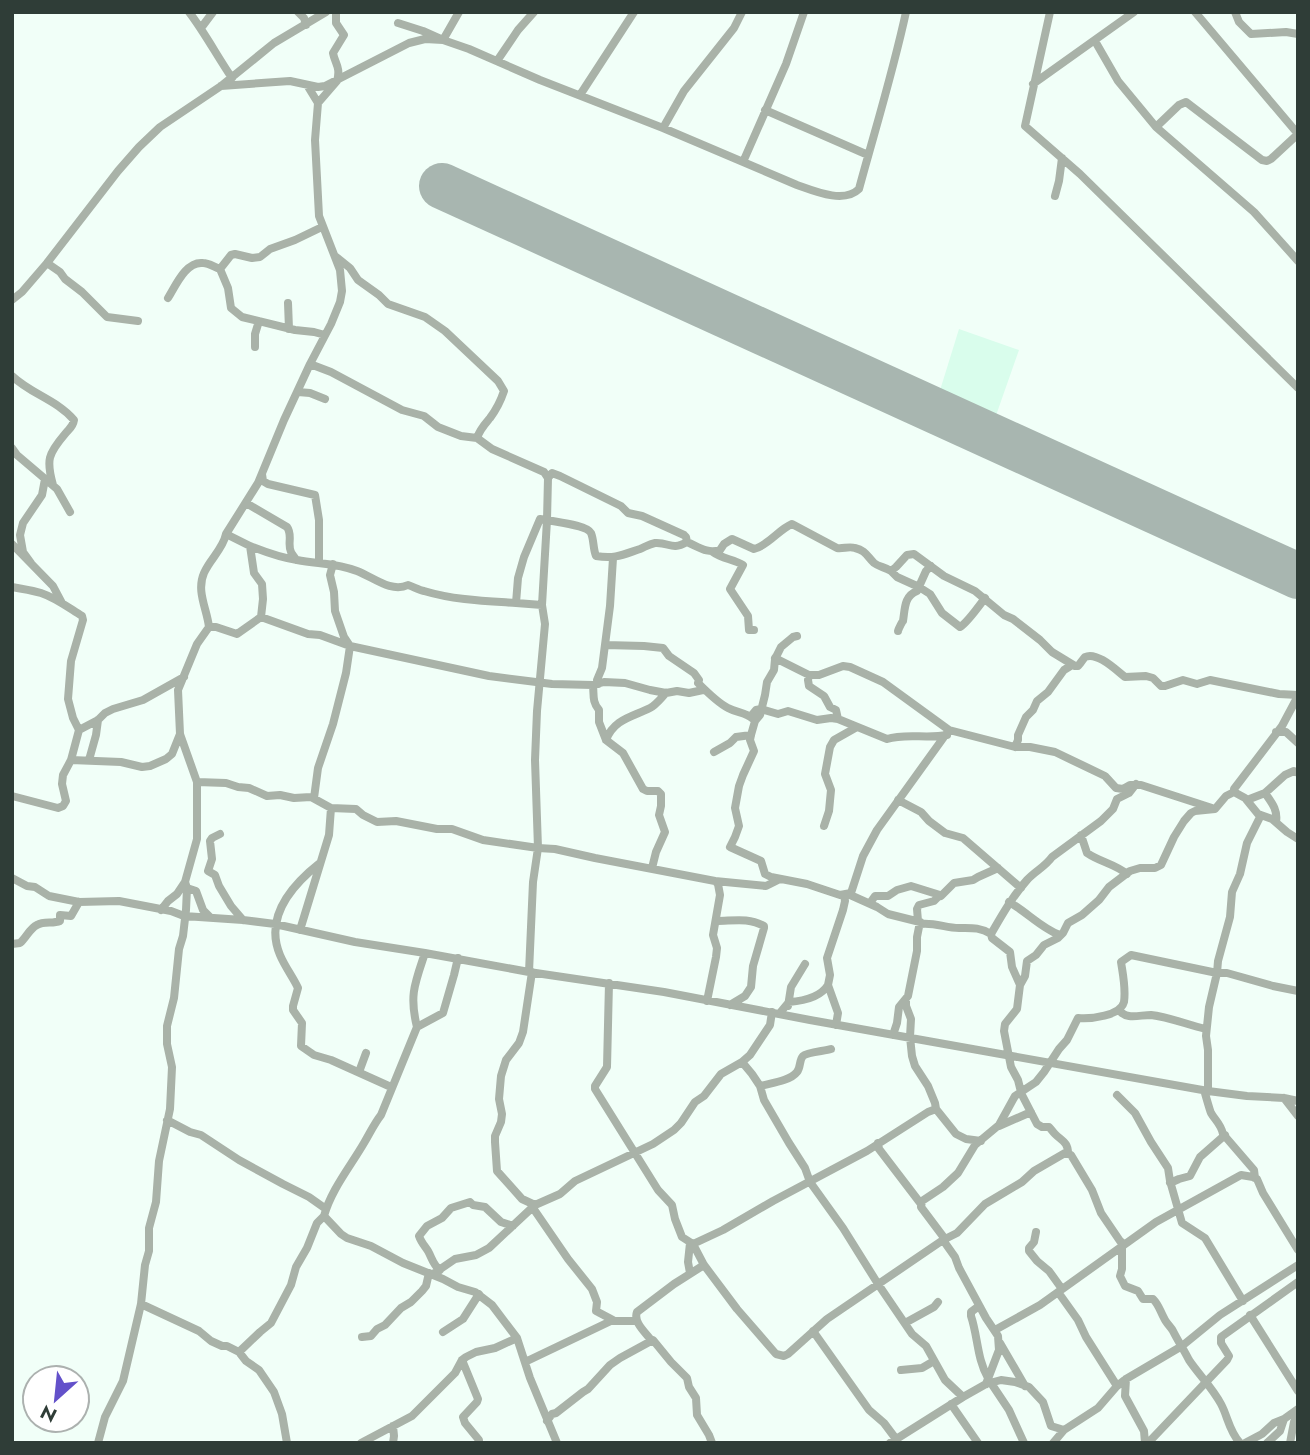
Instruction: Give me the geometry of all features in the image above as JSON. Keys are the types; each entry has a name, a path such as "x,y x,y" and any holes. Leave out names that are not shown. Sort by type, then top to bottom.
{"street":[{"path":"189,12 232,78"},
{"path":"298,12 306,24"},
{"path":"12,300 47,263 139,147 160,127 232,78 274,43 326,12"},
{"path":"443,40 459,12"},
{"path":"497,61 533,12"},
{"path":"580,95 634,12"},
{"path":"663,128 676,104 734,28 742,12"},
{"path":"743,162 786,64 804,12"},
{"path":"398,23 469,49 819,193 842,196 854,194 859,189 906,12"},
{"path":"1050,12 1025,126 1062,158 1298,388"},
{"path":"1033,84 1134,12"},
{"path":"1156,127 1178,105 1186,102 1262,160 1267,161 1298,134 1195,12"},
{"path":"1235,12 1239,22 1251,34 1298,34"},
{"path":"195,20 213,13"},
{"path":"201,28 213,13"},
{"path":"318,103 337,81 339,69 333,53 344,35 336,23 335,13"},
{"path":"220,86 290,81 325,86 409,43 425,39 443,40"},
{"path":"1095,41 1118,81 1156,127 1254,212 1298,261"},
{"path":"98,1443 105,1417 122,1381 141,1304 149,1251 149,1228 156,1202 159,1161 170,1109 172,1067 167,1044 167,1026 183,936 186,885 197,839 197,782 180,734 178,690 197,644 209,627 201,598 202,579 262,474 284,420 337,312 342,291 335,256 322,227 318,205 318,103 307,85"},
{"path":"765,110 868,155"},
{"path":"1055,196 1062,158"},
{"path":"220,268 231,255 260,257 270,249 322,227"},
{"path":"335,256 350,268 358,280 388,304 425,317 448,334 500,384 504,391 477,438"},
{"path":"169,298 180,276 195,263 202,262 220,268 233,312 242,317 289,329 325,335"},
{"path":"47,263 107,317 138,321"},
{"path":"288,303 289,329"},
{"path":"255,347 259,321"},
{"path":"310,364 402,410 424,416 438,427 461,436 477,438 492,449 548,474 560,476 621,506 628,513 642,516 684,535 687,542 706,551 720,550 732,538 749,548 759,548 792,524 837,548 852,547 863,551 876,564 930,594 942,613 960,627 985,598"},
{"path":"12,376 21,385 58,406 74,420 73,426 50,455 49,482 23,523 20,541 30,563"},
{"path":"298,393 310,393 325,399"},
{"path":"12,448 57,489 70,512"},
{"path":"262,474 263,481 268,484 316,495 335,611 350,646 333,724 318,768 314,798"},
{"path":"548,474 542,605 545,624 535,760 538,848 533,882 530,972 523,1032 519,1043 506,1060 501,1076 499,1099 502,1114 495,1136 497,1171 531,1208 595,1293 596,1311 612,1321"},
{"path":"246,503 290,531 290,549 296,560"},
{"path":"516,603 518,578 524,557 540,519 586,528 592,535 595,555 613,558 649,544 659,543 674,547 687,542"},
{"path":"226,534 268,554 356,570 394,588 408,585 445,596 542,605"},
{"path":"12,544 53,586 62,603 82,616 83,620 71,661 68,699 79,730 71,760 63,775 66,802 58,808 12,796"},
{"path":"209,627 236,634 261,617 262,584 254,573 250,546"},
{"path":"713,552 743,565 730,589 748,616 749,630 754,630"},
{"path":"891,571 910,553 922,559 944,576 985,598 1072,665 1078,666 1090,656 1106,662 1125,677 1146,676 1165,687 1183,680 1193,684 1210,680 1298,696 1281,730 1234,792 1226,796 1215,809 1195,811 1188,816 1166,851 1161,865 1155,868 1135,868 1109,887 1099,900 1068,923 1060,935 1027,961 1017,1009 1005,1024 1004,1031 1013,1071 1031,1112 1040,1126 1049,1127 1064,1139 1068,1153 1092,1190 1101,1213 1121,1245 1120,1276 1125,1286 1138,1291 1143,1299 1153,1299 1156,1302 1190,1360 1222,1405 1228,1425 1240,1443"},
{"path":"613,558 602,668 595,684 593,700 599,710 598,722 606,740 623,753 643,789 662,794 659,815 665,832 652,868"},
{"path":"898,631 908,598 911,593 917,591 926,571 932,566"},
{"path":"12,587 43,594 62,603"},
{"path":"261,617 350,646 489,676 540,682 625,683 666,693 689,692 700,688 728,709 753,719"},
{"path":"761,709 767,682 781,647 797,636"},
{"path":"605,645 663,648 669,656 698,677 700,688"},
{"path":"777,661 809,675 819,675 843,666 850,667 883,682 948,732"},
{"path":"1017,743 1020,728 1037,701 1048,692 1064,670 1072,665"},
{"path":"809,675 809,686 825,697 830,707 836,710 838,719"},
{"path":"79,730 105,713 143,700 184,677"},
{"path":"606,740 609,731 619,721 653,706 666,693"},
{"path":"1020,985 1012,967 1010,952 983,929 919,922 888,914 870,903 846,895 771,877 765,874 761,861 730,847 738,826 735,808 739,786 754,751 750,740 756,710 778,714 788,711 817,720 838,719 887,739 926,737 948,732 1017,743 1055,752 1080,763 1105,776 1116,788 1141,785 1215,809"},
{"path":"89,760 98,720"},
{"path":"824,826 831,790 825,774 830,747 834,740 857,727"},
{"path":"1281,730 1298,743"},
{"path":"434,1272 455,1259 476,1255 489,1248 531,1208 560,1194 575,1181 653,1144 674,1130 721,1074 750,1055 765,1034 775,1013 789,1002 821,994 828,985 830,975 827,954 846,895 852,890 863,856 877,830 948,732"},
{"path":"71,760 150,766 172,754 180,734"},
{"path":"714,752 736,737 751,735"},
{"path":"1247,800 1265,793 1285,775 1294,771 1298,773"},
{"path":"197,782 226,783 239,788 249,788 267,796 314,798 331,808 356,809 377,822 397,821 437,830 452,829 483,839 555,849 715,881 766,886 780,879"},
{"path":"991,934 1009,902 1036,870 1047,865 1052,857 1101,821 1118,799 1129,793 1136,784"},
{"path":"1234,792 1247,800 1261,816 1272,819 1298,839"},
{"path":"1265,793 1275,808 1276,822"},
{"path":"898,800 921,811 945,833 963,838 1021,888"},
{"path":"300,930 329,835 331,808"},
{"path":"1261,816 1247,843 1240,874 1232,892 1230,917 1206,1029 1206,1090 1210,1112 1254,1171 1255,1178 1298,1251"},
{"path":"220,834 210,841 212,859 208,872 215,876 231,906 243,920"},
{"path":"1080,835 1087,853 1106,864 1118,866 1127,874"},
{"path":"978,877 984,856"},
{"path":"320,863 304,876 283,902 275,924 278,952 298,988 293,1010 302,1023 301,1046 314,1055 391,1087"},
{"path":"919,905 934,901 954,883 973,880 998,869"},
{"path":"12,878 49,896 79,902 120,901 184,916 275,924 355,942 609,983 1206,1090 1298,1101"},
{"path":"707,1001 717,948 713,935 720,887 715,881"},
{"path":"161,909 186,885"},
{"path":"186,885 196,891 203,910 210,917"},
{"path":"870,903 875,897 888,896 906,887 918,887 940,896"},
{"path":"918,887 922,897 918,909 917,951 906,1001 911,1015 909,1037 912,1056 928,1086 936,1109 956,1134 966,1139 981,1141"},
{"path":"12,944 26,939 35,925 57,923 60,921 60,915 71,916 79,902"},
{"path":"1009,902 1051,932 1060,935"},
{"path":"716,920 743,919 764,926 753,966 751,988 745,996 730,1005"},
{"path":"239,1352 271,1323 291,1285 296,1267 317,1223 381,1115 417,1027 413,989 425,953"},
{"path":"997,1127 1015,1096 1044,1072 1067,1040 1078,1018 1087,1019 1119,1010 1124,1002 1125,986 1121,962 1130,955 1238,975 1261,983 1298,990"},
{"path":"417,1027 443,1013 458,958"},
{"path":"790,1016 788,1006 791,987 806,964"},
{"path":"609,983 607,1067 595,1087 658,1190 672,1205 682,1237 692,1244 737,1309 776,1354 788,1354 827,1319 957,1233 985,1204 1022,1182 1034,1171 1068,1153"},
{"path":"828,985 838,1013 836,1025"},
{"path":"893,1035 900,1007 906,1001"},
{"path":"1119,1010 1125,1016 1150,1015 1206,1029"},
{"path":"760,1086 795,1074 804,1055 831,1049"},
{"path":"359,1072 366,1053"},
{"path":"742,1062 760,1086 764,1100 805,1168 810,1182 912,1334 926,1346 945,1380 963,1397"},
{"path":"1117,1095 1135,1113 1168,1168 1184,1226 1205,1238 1243,1301"},
{"path":"1284,1098 1298,1116"},
{"path":"692,1244 876,1147 936,1109"},
{"path":"921,1204 958,1173 967,1156 997,1127 1031,1112"},
{"path":"167,1121 201,1135 239,1160 309,1196 347,1238 362,1242 403,1263 434,1272 458,1287 479,1294 492,1305 517,1338 557,1443"},
{"path":"1170,1183 1191,1176 1200,1157 1225,1135"},
{"path":"876,1147 946,1240 979,1306 1025,1386"},
{"path":"805,1168 825,1173"},
{"path":"995,1330 1040,1305 1121,1245 1179,1208 1241,1175 1255,1178"},
{"path":"1174,1193 1184,1178"},
{"path":"362,1337 371,1336 385,1325 426,1286 435,1267 419,1236 427,1226 442,1218 451,1208 470,1202 485,1207 501,1222 513,1226"},
{"path":"1036,1233 1029,1251 1049,1271 1117,1386"},
{"path":"690,1273 688,1262 692,1244"},
{"path":"704,1265 636,1312 635,1317 651,1340 655,1341 687,1378 696,1398 697,1415 712,1443"},
{"path":"1057,1441 1064,1430 1098,1408 1126,1379 1182,1346 1220,1315 1298,1265"},
{"path":"1147,1443 1227,1360 1229,1356 1221,1343 1222,1337 1298,1282"},
{"path":"443,1332 464,1317 479,1294"},
{"path":"905,1323 934,1307 938,1301"},
{"path":"141,1304 182,1322 202,1333 211,1342 239,1352 259,1370 274,1392 282,1414 286,1443"},
{"path":"979,1306 971,1312 971,1316 977,1334 981,1367 988,1382 1009,1410 1024,1443"},
{"path":"1250,1315 1298,1391"},
{"path":"525,1362 612,1321 636,1321"},
{"path":"813,1331 869,1410 884,1423 893,1441 988,1382 1001,1380 1029,1387 1043,1402 1051,1426 1064,1430"},
{"path":"361,1443 412,1416 455,1373 462,1360 476,1352 495,1348 517,1338"},
{"path":"547,1421 552,1414 588,1389 610,1365 651,1340"},
{"path":"988,1382 1000,1343"},
{"path":"462,1360 478,1399 463,1417 480,1443"},
{"path":"901,1370 922,1368 934,1361"},
{"path":"1126,1379 1125,1396 1144,1431 1147,1443"},
{"path":"951,1404 978,1443"},
{"path":"1245,1443 1298,1409"},
{"path":"1290,1443 1298,1415"},
{"path":"1267,1443 1280,1432 1284,1419"},
{"path":"393,1426 393,1443"}],"shaded area":[{"path":"959,329 1019,350 993,424 937,400"}],"runway":[{"path":"442,186 1298,576"}]}
